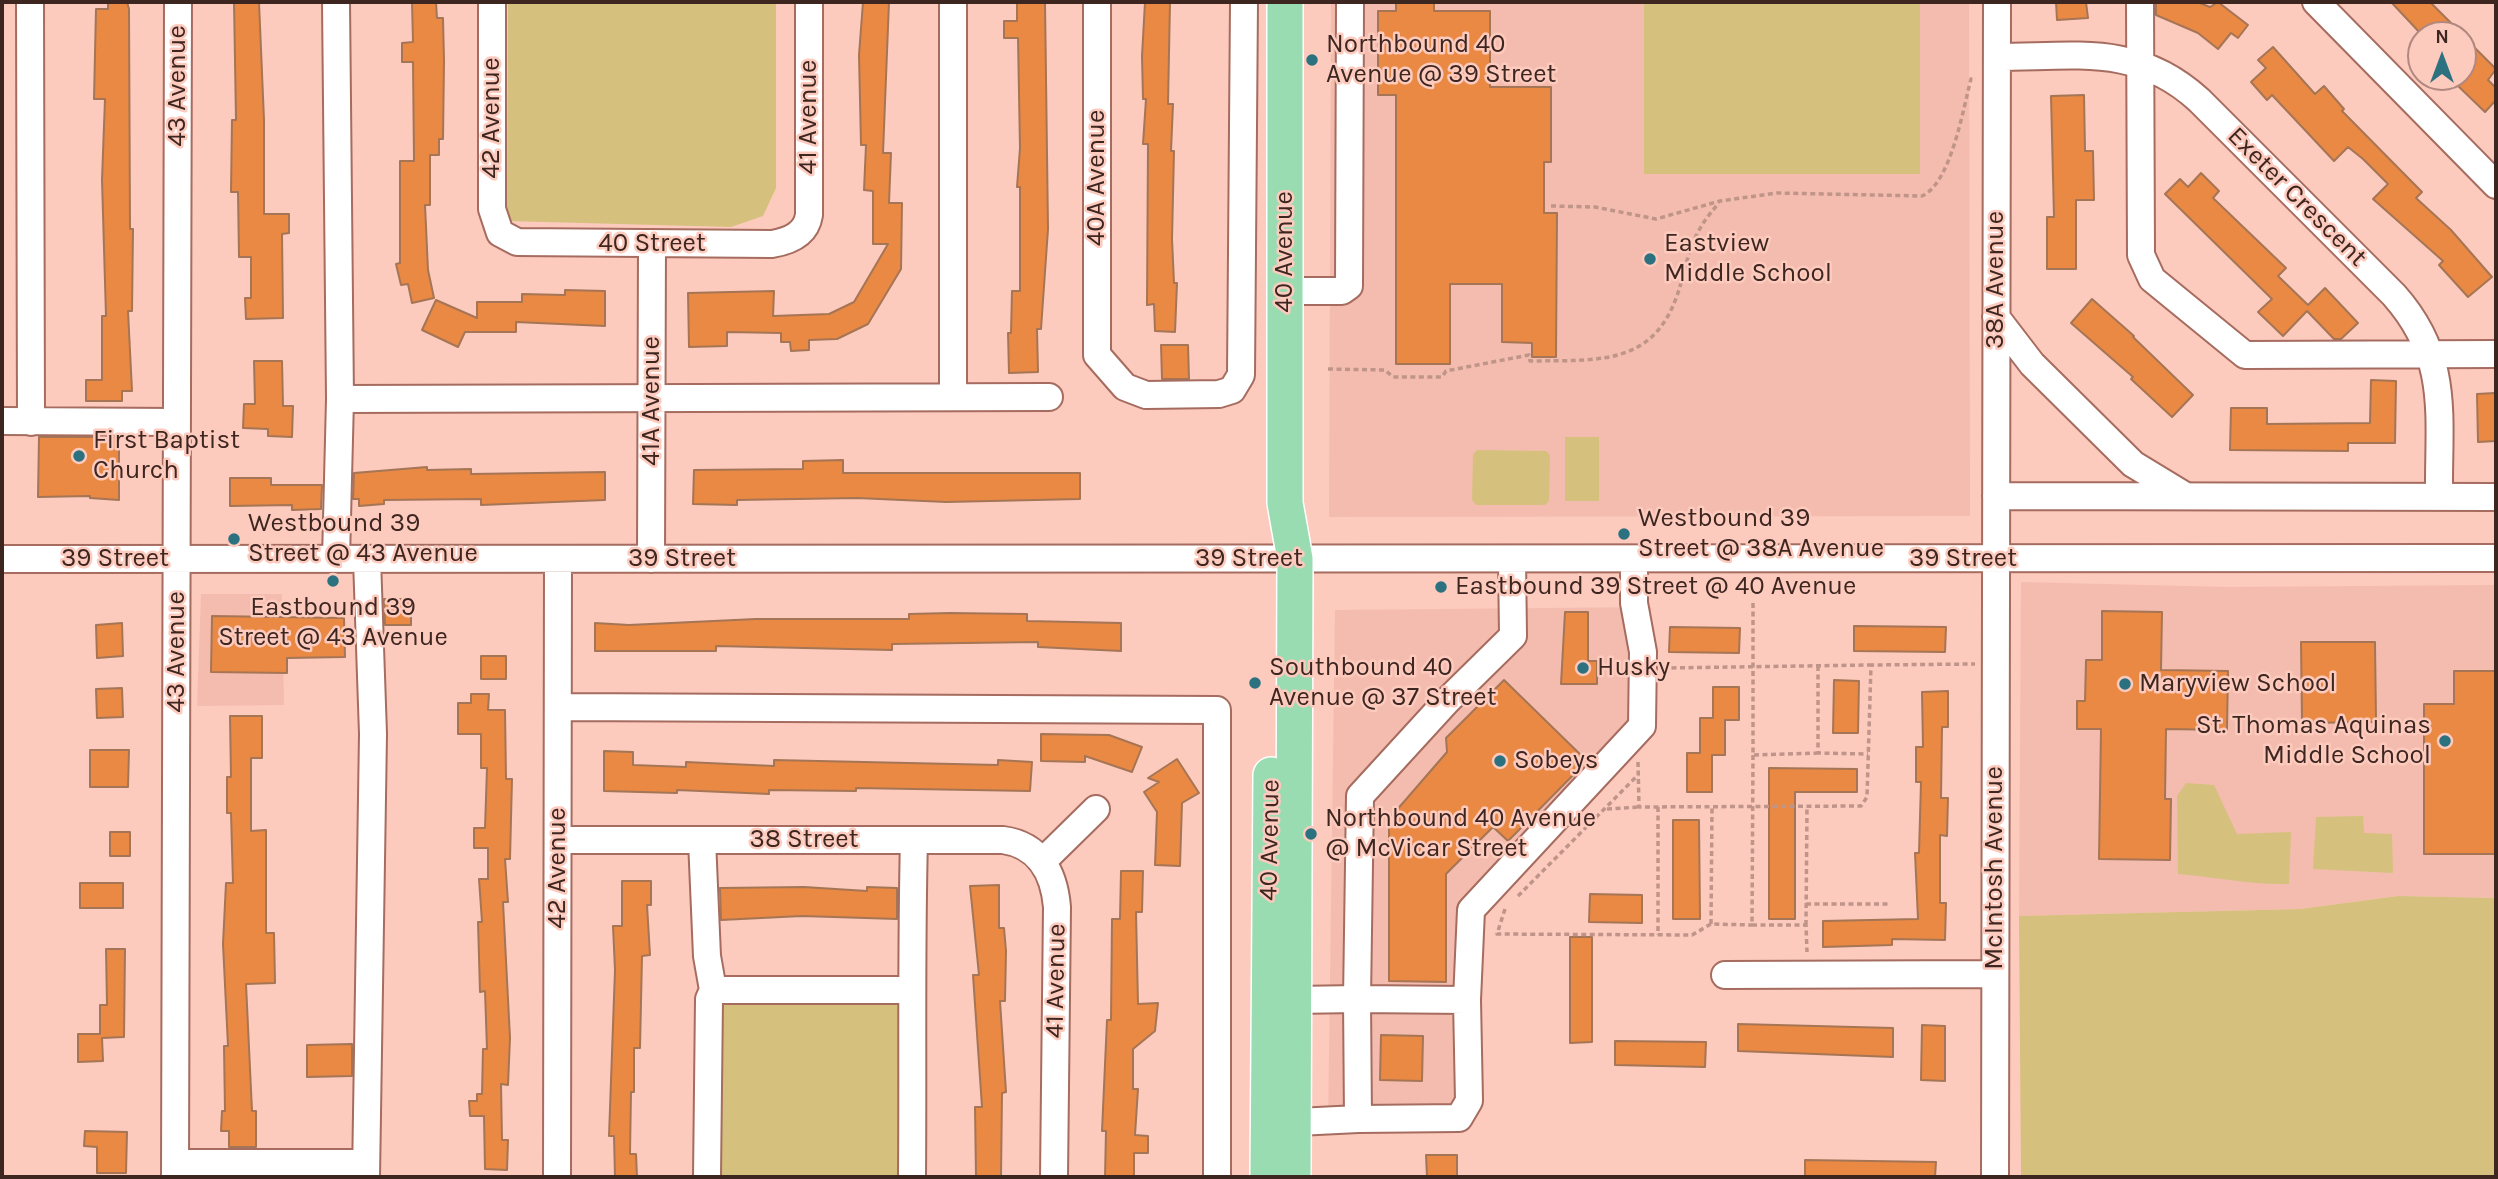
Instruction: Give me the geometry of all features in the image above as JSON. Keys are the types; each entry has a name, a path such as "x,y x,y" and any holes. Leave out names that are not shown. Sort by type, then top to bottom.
{"main road":[{"name":"40 Avenue","path":"1285,2 1281,1123 1293,1177"},
{"name":"40 Avenue","path":"1268,1177 1281,1123 1294,1000 1284,559"}],"street":[{"path":"30,2 31,422"},
{"name":"43 Avenue","path":"175,1170 178,2"},
{"path":"336,2 340,399 337,559"},
{"name":"42 Avenue","path":"492,2 492,209 500,233"},
{"name":"41 Avenue","path":"802,231 808,223 810,203 809,2"},
{"path":"953,2 953,397"},
{"name":"40A Avenue","path":"1097,2 1097,355 1125,387 1137,394 1219,394 1238,384 1241,375 1244,2"},
{"path":"1285,291 1342,291 1349,286 1350,2"},
{"name":"38A Avenue","path":"1996,559 1997,2"},
{"path":"2140,2 2141,255 2152,279 2245,355 2496,354"},
{"path":"2316,2 2496,185"},
{"name":"Exeter Crescent","path":"1997,57 2104,57 2140,63 2168,76 2190,92 2365,265 2407,309 2418,324 2432,355 2438,388 2439,497"},
{"name":"40 Street","path":"500,233 517,242 772,244 785,242 802,231"},
{"name":"41A Avenue","path":"651,559 652,244"},
{"path":"1996,317 2032,364 2133,464 2154,480 2188,498"},
{"path":"340,399 1049,397"},
{"path":"2,421 177,422"},
{"path":"1996,496 2496,497"},
{"name":"39 Street","path":"2,559 2496,558"},
{"path":"175,1170 366,1170 373,734 367,559"},
{"name":"42 Avenue","path":"557,1177 558,559"},
{"path":"1358,1119 1360,796 1456,691 1513,636 1513,559"},
{"path":"1281,1123 1460,1118 1469,1101 1466,1000 1471,910 1642,726 1643,668 1634,603 1633,559"},
{"name":"McIntosh Avenue","path":"1996,559 1996,1177"},
{"path":"559,707 1217,710 1217,1177"},
{"path":"1043,861 1096,809"},
{"name":"38 Street","path":"558,840 1015,842 1028,848 1043,861"},
{"path":"912,1177 914,1041 910,990 914,840"},
{"path":"702,841 706,956 713,990 709,999 707,1177"},
{"name":"41 Avenue","path":"1043,861 1054,884 1057,906 1054,1177"},
{"path":"1725,975 1996,974"},
{"path":"713,990 910,990"},
{"path":"1294,1000 1466,1000"}],"path":[{"path":"1551,206 1595,207 1656,219 1720,201 1777,193 1912,196 1930,192 1947,165 1971,79 1978,79"},
{"path":"1328,369 1385,370 1393,377 1442,377 1446,372 1529,355 1530,361 1617,358 1633,351 1666,319 1676,298 1688,251 1697,231 1720,201"},
{"path":"1752,925 1753,603"},
{"path":"1643,668 1977,664"},
{"path":"1605,809 1658,806 1861,806 1867,797 1871,665"},
{"path":"1818,666 1818,753"},
{"path":"1637,732 1640,807"},
{"path":"1753,755 1869,754"},
{"path":"1514,899 1639,774"},
{"path":"1658,806 1658,935"},
{"path":"1711,924 1712,806"},
{"path":"1807,806 1808,962"},
{"path":"1806,904 1891,904"},
{"path":"1505,908 1497,934 1692,935 1711,924 1806,925"}],"shaded area":[{"path":"508,2 776,2 776,188 763,216 731,227 507,221"},
{"name":"Eastview Middle School","path":"1331,2 1969,2 1970,516 1329,517"},
{"path":"1644,2 1920,2 1920,174 1644,174"},
{"path":"1565,437 1599,437 1599,501 1565,501"},
{"path":"1477,450 1546,451 1550,455 1549,501 1545,505 1476,505 1472,500 1473,454"},
{"path":"2021,582 2229,587 2496,585 2496,898 2398,896 2300,909 2019,916"},
{"path":"201,594 282,594 284,705 197,706"},
{"path":"1651,607 1651,676 1641,742 1473,904 1482,1087 1459,1132 1328,1129 1335,610"},
{"path":"2186,783 2214,785 2237,834 2291,832 2289,884 2178,874 2177,796"},
{"path":"2363,816 2364,833 2392,834 2393,873 2313,869 2316,817"},
{"path":"2398,896 2496,898 2496,1177 2021,1177 2019,916 2300,909"},
{"path":"904,996 902,1177 717,1177 718,1000"}],"building":[{"path":"108,2 127,2 129,9 130,229 133,229 132,311 128,311 132,391 122,391 122,401 86,401 86,380 102,380 102,316 106,316 102,180 105,99 94,99 96,9 108,9"},
{"path":"234,2 259,2 264,120 264,214 289,214 289,233 282,234 283,318 246,319 245,298 251,298 251,257 239,257 238,192 231,192 232,120 236,120"},
{"path":"412,2 436,2 437,18 443,18 444,61 443,139 439,139 439,155 430,155 430,205 425,205 428,270 434,298 412,303 408,284 401,285 396,264 400,263 400,161 414,161 413,62 402,62 402,43 413,42"},
{"path":"863,2 889,2 883,153 891,153 889,203 902,203 901,269 868,324 837,339 809,340 809,350 791,351 790,342 781,342 781,333 727,332 727,346 689,347 688,293 774,291 773,316 829,314 854,302 888,244 873,244 873,191 864,190 866,145 861,145 859,55"},
{"path":"1017,2 1045,2 1048,229 1041,329 1037,329 1038,372 1009,373 1008,333 1011,333 1012,291 1020,291 1020,187 1017,187 1020,148 1018,38 1004,38 1004,21 1017,21"},
{"path":"1145,2 1170,2 1168,104 1173,104 1172,239 1174,283 1177,283 1175,332 1155,331 1154,304 1147,305 1148,144 1143,144 1146,99 1143,99 1142,56"},
{"path":"1396,2 1434,2 1434,11 1490,11 1490,87 1551,87 1551,162 1544,162 1544,213 1557,213 1556,357 1532,357 1532,343 1502,342 1502,284 1450,284 1450,364 1396,364 1396,95 1378,95 1378,11 1396,11"},
{"path":"2056,2 2086,2 2088,18 2057,20"},
{"path":"2156,2 2197,2 2210,7 2218,2 2248,25 2238,38 2231,33 2218,49 2198,33 2156,15"},
{"path":"2391,2 2430,2 2449,21 2409,21"},
{"path":"2273,47 2315,94 2324,86 2344,109 2342,111 2422,192 2416,198 2451,230 2492,277 2468,297 2439,265 2443,261 2373,199 2388,184 2363,159 2348,147 2334,161 2272,95 2267,100 2251,82 2266,68 2258,60"},
{"path":"2477,50 2496,69 2488,80 2496,88 2496,100 2485,112 2463,91 2477,91"},
{"path":"2084,95 2085,151 2093,151 2094,200 2076,200 2076,269 2047,269 2047,217 2054,217 2051,96"},
{"path":"2201,173 2219,191 2213,198 2286,268 2278,276 2308,305 2325,288 2358,323 2341,339 2334,339 2307,311 2283,336 2258,312 2272,299 2165,194 2180,179 2188,187"},
{"path":"565,290 605,291 605,326 516,322 516,332 465,332 458,347 422,330 436,300 477,318 477,302 522,302 522,294 565,295"},
{"path":"2092,299 2134,336 2193,395 2172,417 2131,379 2133,377 2071,323"},
{"path":"1161,345 1188,345 1189,379 1162,379"},
{"path":"254,361 282,361 283,406 293,406 292,437 268,436 268,429 243,428 244,404 255,404"},
{"path":"2371,380 2396,381 2395,443 2348,443 2348,451 2230,450 2231,408 2267,408 2267,424 2370,423"},
{"path":"2495,393 2496,441 2478,442 2477,394"},
{"name":"First Baptist Church","path":"39,437 119,437 119,500 90,496 38,497"},
{"path":"843,460 843,473 1080,473 1080,499 946,502 857,498 737,500 737,505 693,504 694,470 803,469 803,461"},
{"path":"427,467 427,470 471,469 471,474 605,472 605,500 481,505 481,499 384,500 384,504 359,506 359,499 353,499 354,473"},
{"path":"230,478 271,478 271,485 322,485 321,509 292,510 292,505 230,506"},
{"path":"384,599 411,599 411,625 385,625"},
{"path":"2102,611 2162,612 2161,670 2228,671 2227,730 2166,729 2165,799 2171,799 2170,860 2099,859 2101,729 2077,729 2077,701 2085,701 2086,660 2102,660"},
{"path":"1565,612 1588,612 1588,661 1597,661 1597,684 1561,684"},
{"path":"909,614 1027,614 1027,621 1121,623 1121,651 1038,647 1038,642 892,644 892,650 716,646 716,651 595,651 595,623 629,625 756,619 909,619"},
{"path":"212,616 344,618 345,657 287,658 287,673 211,672"},
{"path":"122,623 123,656 97,658 96,625"},
{"path":"1854,626 1946,627 1945,652 1854,651"},
{"path":"1670,627 1740,628 1739,653 1669,652"},
{"path":"2301,642 2375,642 2376,722 2302,723"},
{"path":"481,656 506,656 506,679 481,679"},
{"path":"2454,671 2496,671 2496,854 2424,854 2424,704 2454,704"},
{"path":"1504,680 1587,761 1508,841 1493,827 1446,874 1446,982 1389,981 1389,819 1447,752 1446,738"},
{"path":"1834,680 1859,681 1858,733 1833,733"},
{"path":"1713,687 1739,687 1739,720 1725,720 1725,755 1712,755 1712,792 1687,792 1687,753 1700,753 1700,718 1713,718"},
{"path":"122,688 123,717 97,718 96,689"},
{"path":"1948,691 1948,727 1942,727 1941,798 1948,798 1947,836 1940,835 1940,903 1946,903 1945,940 1892,939 1892,945 1823,947 1823,921 1918,919 1915,853 1919,853 1921,782 1916,782 1916,747 1923,747 1922,692"},
{"path":"471,694 489,694 488,710 505,710 506,779 512,779 510,859 505,859 508,902 503,902 510,1038 508,1085 501,1084 502,1140 508,1140 507,1170 485,1169 484,1116 470,1116 469,1101 477,1101 477,1094 482,1094 483,1049 487,1049 485,991 480,992 478,922 482,922 479,879 488,879 488,848 474,848 474,828 485,828 487,768 481,768 481,734 458,734 458,703 471,703"},
{"path":"230,716 262,716 262,758 251,758 251,831 266,830 266,933 274,933 275,983 246,984 252,1111 256,1111 256,1147 229,1147 229,1131 221,1131 222,1111 225,1111 224,1046 228,1046 223,944 226,883 233,883 231,813 227,813 227,777 231,777"},
{"path":"1041,734 1109,735 1142,747 1132,772 1085,756 1085,762 1041,761"},
{"path":"90,750 129,750 128,787 90,787"},
{"path":"604,751 633,752 633,765 686,767 686,762 774,766 774,760 998,765 998,760 1032,762 1030,791 856,788 856,791 769,790 769,794 677,790 677,793 604,791"},
{"path":"1177,759 1199,793 1182,803 1180,866 1155,865 1157,812 1144,792 1159,782 1148,778"},
{"path":"1769,768 1857,769 1857,792 1795,792 1795,919 1769,919"},
{"path":"1673,820 1699,820 1700,919 1673,919"},
{"path":"110,832 130,832 130,856 110,856"},
{"path":"1121,871 1143,871 1142,912 1136,912 1138,1004 1158,1003 1155,1031 1133,1049 1133,1089 1138,1089 1135,1135 1148,1136 1148,1153 1134,1153 1134,1177 1105,1177 1106,1131 1102,1131 1107,1020 1111,1020 1112,919 1120,919"},
{"path":"622,881 651,881 651,905 647,905 650,955 642,956 640,1048 634,1048 634,1092 631,1092 630,1154 636,1154 637,1177 615,1177 614,1136 609,1136 615,970 613,926 622,926"},
{"path":"80,883 123,883 123,908 80,908"},
{"path":"999,885 999,928 1004,928 1006,951 1005,1001 1000,1001 1006,1092 1002,1093 1001,1177 976,1177 975,1107 982,1107 973,975 979,975 970,886"},
{"path":"804,887 867,891 867,887 897,888 897,919 802,916 721,920 720,888"},
{"path":"1590,894 1642,895 1642,923 1589,922"},
{"path":"1570,937 1592,937 1592,1042 1570,1043"},
{"path":"106,949 125,949 124,1037 102,1038 103,1061 78,1062 78,1034 100,1034 100,1005 107,1005"},
{"path":"1738,1024 1893,1028 1893,1057 1738,1051"},
{"path":"1922,1025 1945,1026 1945,1081 1921,1080"},
{"path":"1381,1035 1423,1036 1422,1081 1380,1080"},
{"path":"1615,1041 1706,1042 1705,1067 1615,1065"},
{"path":"352,1044 352,1076 307,1077 307,1045"},
{"path":"85,1131 127,1132 126,1173 97,1173 97,1147 84,1146"},
{"path":"1426,1155 1457,1155 1457,1177 1427,1177"},
{"path":"1805,1160 1936,1162 1935,1177 1805,1177"}],"place":[{"name":"Northbound 40 Avenue @ 39 Street","path":"1312,60"},
{"name":"Eastview Middle School","path":"1650,259"},
{"name":"First Baptist Church","path":"79,456"},
{"name":"Westbound 39 Street @ 38A Avenue","path":"1624,534"},
{"name":"Westbound 39 Street @ 43 Avenue","path":"234,539"},
{"name":"Eastbound 39 Street @ 43 Avenue","path":"333,581"},
{"name":"Eastbound 39 Street @ 40 Avenue","path":"1441,587"},
{"name":"Husky","path":"1583,668"},
{"name":"Southbound 40 Avenue @ 37 Street","path":"1255,683"},
{"name":"Maryview School","path":"2125,684"},
{"name":"St. Thomas Aquinas Middle School","path":"2445,741"},
{"name":"Sobeys","path":"1500,761"},
{"name":"Northbound 40 Avenue @ McVicar Street","path":"1311,834"}]}
